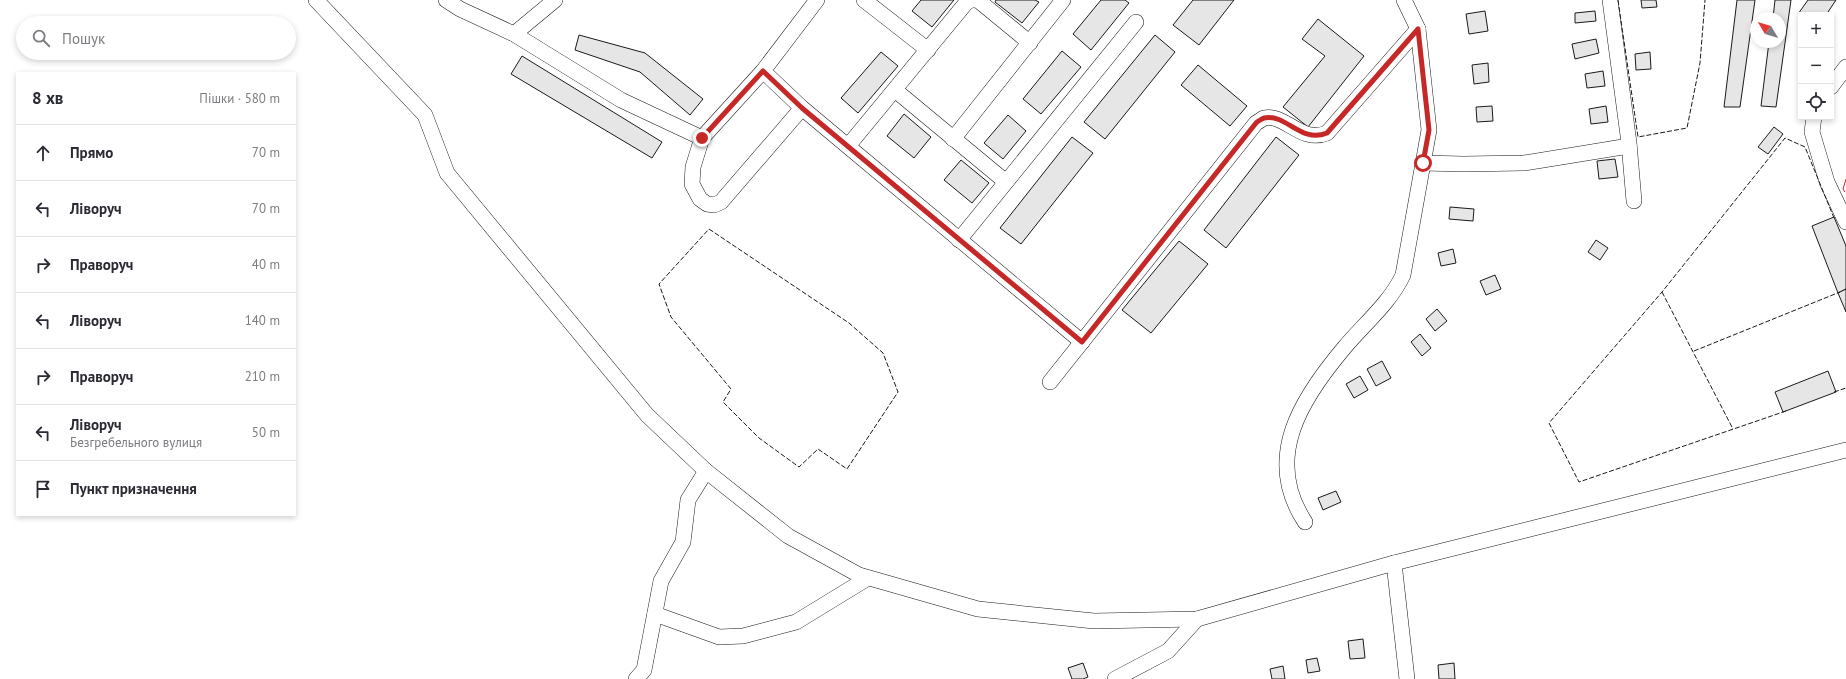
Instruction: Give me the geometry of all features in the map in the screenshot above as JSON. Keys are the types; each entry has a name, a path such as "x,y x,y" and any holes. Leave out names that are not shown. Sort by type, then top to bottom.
{"street":[{"path":"316,0 425,115 447,172 647,415 706,471 788,536 859,575 868,578 978,609 1094,622 1197,619 1394,563 1846,450"},
{"path":"446,0 460,9 514,34 621,100 702,138"},
{"path":"514,34 555,0"},
{"path":"802,108 721,202 714,205 707,204 700,199 692,184 693,168 702,138 763,71 817,0"},
{"path":"864,0 928,50"},
{"path":"848,146 966,3 971,0"},
{"path":"975,0 979,1 1030,43"},
{"path":"953,139 1030,43 1062,0"},
{"path":"1305,522 1295,507 1286,479 1287,448 1304,403 1344,348 1397,288 1403,275 1429,130 1418,29 1405,0"},
{"path":"1610,0 1629,146 1634,201"},
{"path":"959,240 1136,22"},
{"path":"1050,382 1256,123 1264,118 1275,119 1311,136 1319,136 1327,133 1418,29"},
{"path":"1833,84 1846,67"},
{"path":"763,71 802,108 1082,342"},
{"path":"895,90 1006,182"},
{"path":"1814,120 1812,132 1827,182 1846,222"},
{"path":"1423,163 1524,163 1629,146"},
{"path":"636,679 644,670 661,581 682,542 688,500 706,471"},
{"path":"1394,563 1407,679"},
{"path":"655,614 719,637 743,636 796,622 868,578"},
{"path":"1115,679 1168,652 1197,619"}],"building":[{"path":"921,0 954,0 932,27 912,11"},
{"path":"996,0 1035,0 1039,2 1022,23 995,2"},
{"path":"1101,0 1125,0 1129,3 1091,50 1073,34"},
{"path":"1193,0 1234,0 1199,45 1173,25"},
{"path":"1641,0 1656,0 1657,7 1642,8"},
{"path":"1737,0 1755,0 1753,12 1750,12 1750,36 1740,107 1724,107"},
{"path":"1775,0 1791,0 1786,36 1786,12 1774,12"},
{"path":"1808,0 1836,0 1828,12 1799,12"},
{"path":"1485,11 1488,31 1469,34 1466,14"},
{"path":"1595,11 1596,21 1575,23 1575,13"},
{"path":"1318,19 1364,56 1308,127 1283,107 1325,56 1302,39"},
{"path":"579,35 645,53 703,99 690,115 640,72 575,50"},
{"path":"1155,35 1175,52 1105,139 1084,122"},
{"path":"1596,39 1599,53 1575,59 1572,44"},
{"path":"1768,48 1784,48 1776,107 1761,106"},
{"path":"1062,51 1081,67 1041,114 1023,99"},
{"path":"881,52 898,66 858,113 841,98"},
{"path":"1650,52 1651,69 1636,70 1635,54"},
{"path":"522,56 662,142 652,158 511,74"},
{"path":"1488,63 1489,82 1474,84 1472,65"},
{"path":"1198,65 1247,106 1230,126 1181,85"},
{"path":"1603,71 1605,86 1587,88 1585,74"},
{"path":"1492,106 1493,121 1477,122 1476,107"},
{"path":"1606,106 1608,122 1591,124 1589,109"},
{"path":"904,114 931,137 914,158 887,136"},
{"path":"1008,115 1026,131 1003,159 984,143"},
{"path":"1774,127 1783,134 1768,154 1758,147"},
{"path":"1072,137 1093,153 1021,244 1000,228"},
{"path":"1276,137 1299,155 1226,248 1204,230"},
{"path":"1615,159 1618,177 1599,179 1597,161"},
{"path":"961,160 989,183 972,203 944,180"},
{"path":"1450,207 1474,209 1473,221 1449,219"},
{"path":"1834,217 1846,246 1846,289 1838,293 1812,226"},
{"path":"1596,240 1608,248 1600,260 1588,252"},
{"path":"1179,241 1208,264 1151,333 1122,310"},
{"path":"1453,249 1456,263 1441,266 1438,253"},
{"path":"1495,275 1501,289 1486,295 1480,281"},
{"path":"1846,289 1846,312 1838,293"},
{"path":"1437,309 1447,321 1435,331 1426,319"},
{"path":"1420,334 1431,348 1422,356 1411,342"},
{"path":"1382,361 1391,378 1376,386 1367,369"},
{"path":"1828,371 1836,392 1783,412 1775,392"},
{"path":"1360,376 1368,390 1354,398 1346,384"},
{"path":"1336,491 1341,502 1323,510 1318,498"},
{"path":"1363,639 1365,658 1350,659 1348,641"},
{"path":"1317,658 1320,671 1308,673 1306,660"},
{"path":"1083,663 1088,677 1083,679 1072,679 1068,668"},
{"path":"1454,663 1455,679 1439,679 1438,665"},
{"path":"1283,666 1285,679 1272,679 1270,669"}],"fence":[{"path":"1618,0 1638,137 1687,128 1700,63 1705,0"},
{"path":"1786,411 1579,482 1549,423 1662,292 1785,138 1805,147 1834,218"},
{"path":"709,229 849,323 883,353 898,392 847,469 818,449 799,467 759,438 723,402 731,389 671,317 659,284 709,229"},
{"path":"1662,292 1733,429"},
{"path":"1694,351 1840,292"},
{"path":"1834,392 1846,388"}],"power":[{"path":"1846,179 1843,189 1846,194"}],"route":[{"path":"702,138 763,71 802,108 1082,342 1256,123 1264,118 1275,119 1311,136 1319,136 1327,133 1418,29 1429,130 1423,163"}]}
